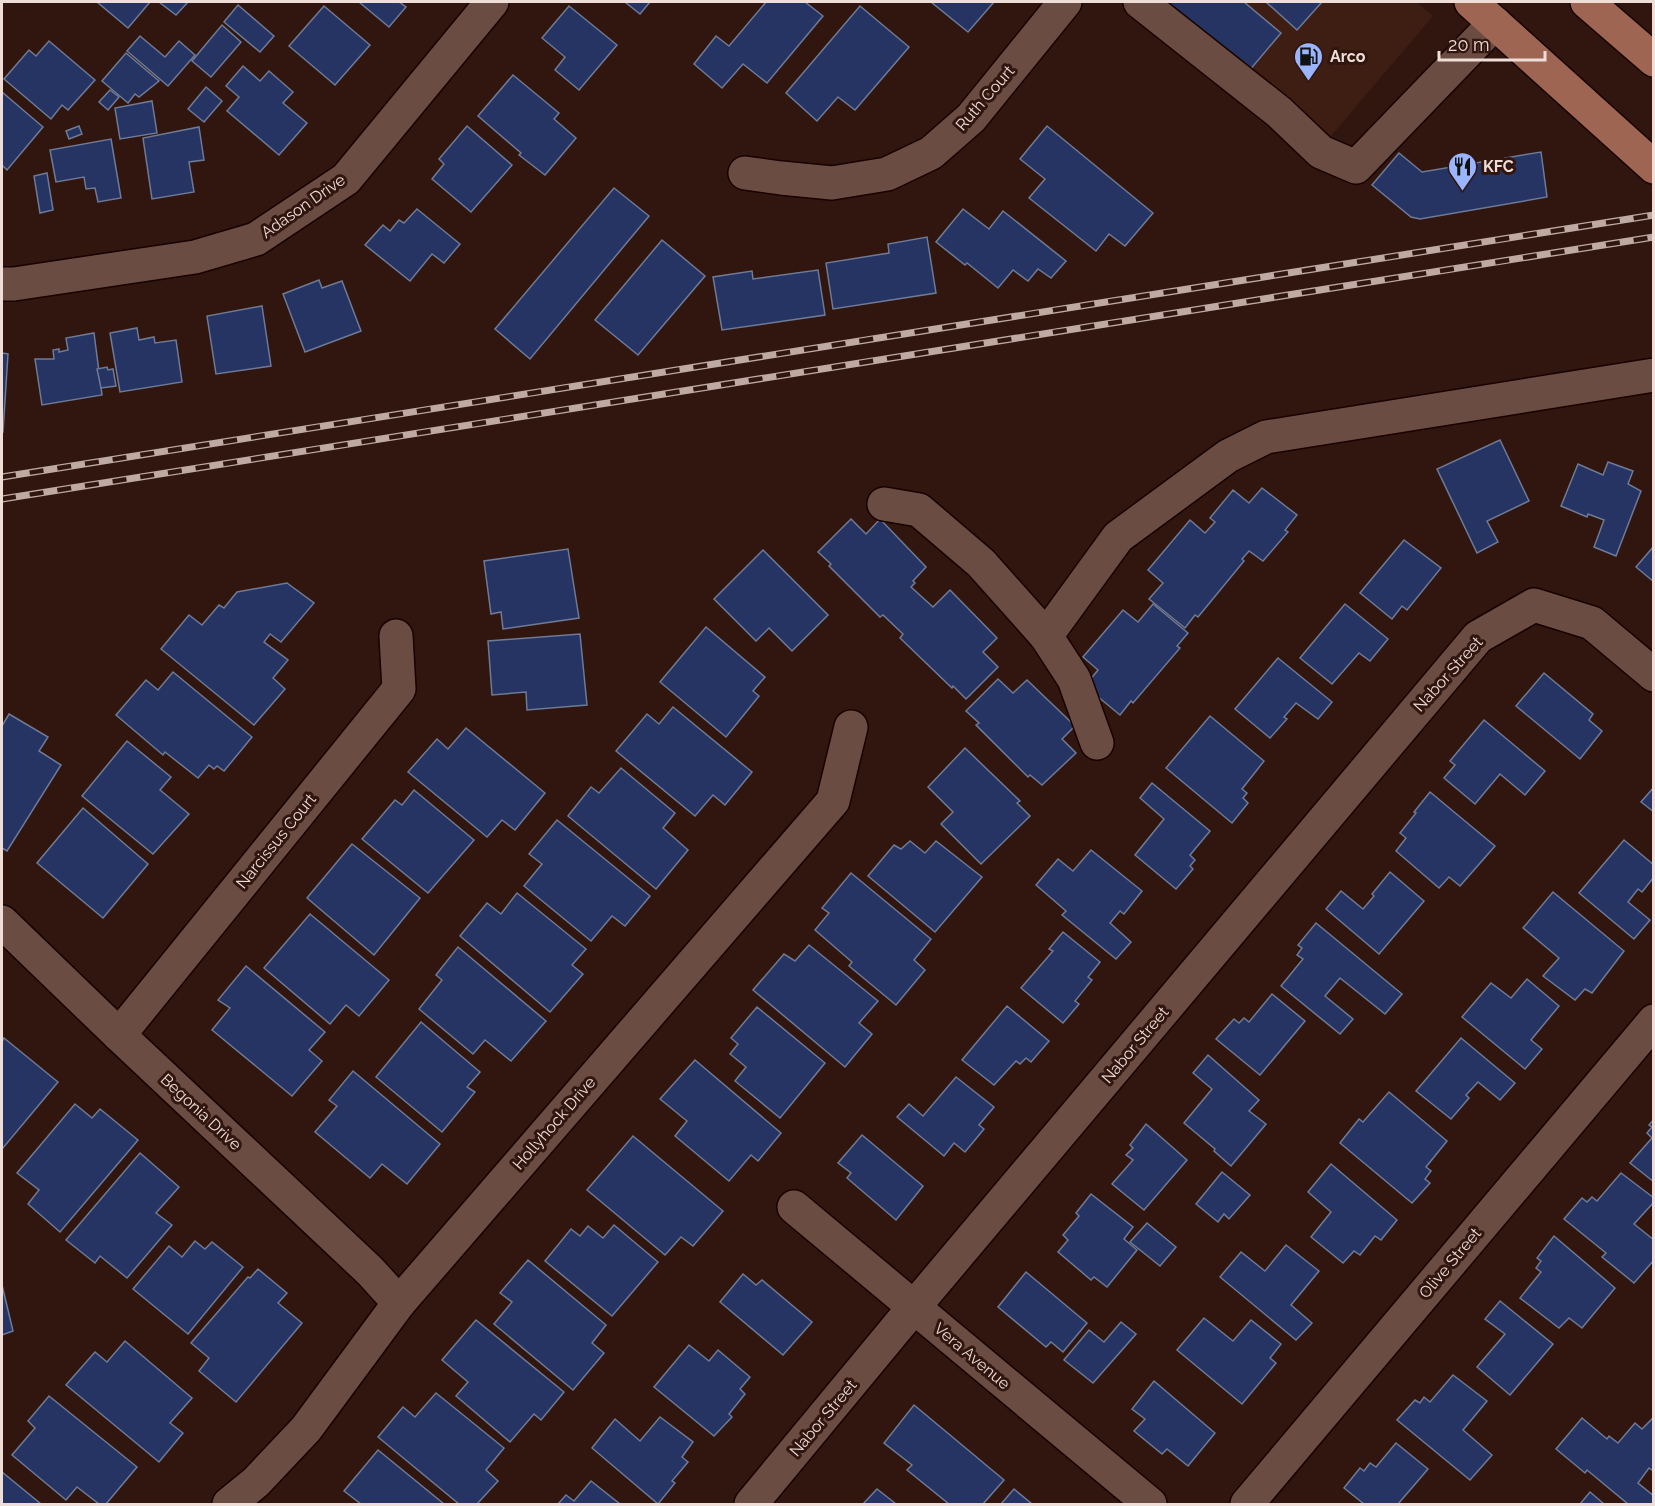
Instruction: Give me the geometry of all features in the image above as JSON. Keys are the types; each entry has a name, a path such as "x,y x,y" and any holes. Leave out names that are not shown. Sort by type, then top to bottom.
{"main road":[{"path":"1471,2 1653,167"},
{"path":"1587,2 1653,60"}],"street":[{"name":"Adason Drive","path":"2,284 195,257 256,239 346,179 492,2"},
{"name":"Ruth Court","path":"745,173 832,183 887,174 931,153 971,118 1065,2"},
{"path":"1140,2 1279,112 1321,152 1356,166 1495,23"},
{"path":"1046,636 1118,537 1228,456 1266,437 1653,375"},
{"path":"884,504 919,510 981,563 1046,636 1074,679 1097,743"},
{"name":"Nabor Street","path":"751,1504 1478,637 1534,605 1592,623 1653,675"},
{"name":"Narcissus Court","path":"118,1035 399,688 396,636"},
{"name":"Hollyhock Drive","path":"229,1504 256,1482 306,1429 399,1303 833,801 851,727"},
{"name":"Begonia Drive","path":"2,922 118,1035 370,1270 399,1303"},
{"name":"Olive Street","path":"1247,1504 1653,1021"},
{"name":"Vera Avenue","path":"794,1207 1150,1504"}],"shaded area":[{"name":"Arco","path":"1144,2 1416,2 1433,16 1320,149"}],"building":[{"path":"97,2 150,2 128,28"},
{"path":"159,2 188,2 176,15"},
{"path":"359,2 399,2 406,7 389,27"},
{"path":"625,2 650,2 640,14"},
{"path":"766,2 805,2 823,16 767,83 743,64 722,88 694,64 716,36 729,46"},
{"path":"931,2 994,2 968,32"},
{"path":"1166,2 1244,2 1281,33 1249,71"},
{"path":"1266,2 1322,2 1297,30"},
{"path":"238,5 274,36 260,52 224,22"},
{"path":"324,6 370,45 335,85 289,46"},
{"path":"569,6 617,45 579,90 555,70 565,57 542,38"},
{"path":"860,6 909,47 855,110 838,97 817,121 786,93"},
{"path":"222,25 241,42 211,77 192,61"},
{"path":"140,36 165,57 179,41 195,55 168,86 127,51"},
{"path":"49,41 95,80 68,110 62,105 51,119 4,79 29,50 36,56"},
{"path":"126,53 159,81 139,97 135,94 128,103 102,81"},
{"path":"243,66 260,81 269,71 293,92 283,103 307,123 279,155 227,111 239,97 226,86"},
{"path":"513,75 559,113 554,119 576,138 545,175 519,155 521,153 478,116"},
{"path":"206,87 222,101 204,122 188,109"},
{"path":"110,90 119,97 108,110 99,102"},
{"path":"2,92 43,127 7,170 2,165"},
{"path":"152,101 157,133 120,139 115,108"},
{"path":"79,126 82,134 69,139 66,131"},
{"path":"467,126 512,165 471,212 432,179 444,164 439,159"},
{"path":"1047,126 1153,213 1125,246 1109,234 1096,251 1029,198 1045,179 1020,159"},
{"path":"199,127 204,160 189,162 194,192 152,199 143,138"},
{"path":"111,139 121,198 98,202 95,188 86,189 84,177 56,182 50,150"},
{"name":"KFC","path":"1541,152 1547,197 1420,219 1411,217 1372,185 1399,153 1422,172"},
{"path":"47,173 53,210 40,213 34,176"},
{"path":"614,188 649,216 530,359 495,329"},
{"path":"417,209 460,244 444,263 432,254 410,281 365,245 383,225 390,231 399,220 404,223"},
{"path":"963,209 989,229 1003,211 1066,261 1051,278 1038,269 1028,281 1013,270 998,288 936,242"},
{"path":"927,237 936,293 833,309 826,263 889,253 888,244"},
{"path":"662,240 705,276 638,355 595,320"},
{"path":"818,270 825,315 722,330 713,277 752,271 753,279"},
{"path":"319,280 322,288 342,281 361,331 305,352 283,294"},
{"path":"262,306 271,366 216,374 207,316"},
{"path":"137,328 139,340 154,337 155,343 176,340 182,382 120,392 110,333"},
{"path":"94,333 102,395 42,405 35,359 54,359 53,350 59,349 59,352 68,350 66,338"},
{"path":"2,353 8,354 3,432 2,432"},
{"path":"107,367 108,370 113,369 116,386 101,388 97,369"},
{"path":"1500,440 1529,501 1487,521 1498,542 1477,553 1437,469"},
{"path":"1608,462 1633,471 1628,484 1641,491 1616,556 1594,547 1604,520 1588,514 1587,517 1561,506 1578,464 1603,475"},
{"path":"1262,488 1297,515 1285,530 1288,532 1263,561 1249,551 1242,559 1244,561 1198,617 1195,615 1185,628 1149,599 1163,583 1148,570 1190,520 1205,533 1215,522 1210,518 1233,490 1249,503"},
{"path":"851,519 866,534 880,519 926,567 913,581 915,583 911,587 933,607 950,590 997,638 983,652 998,667 966,699 900,638 903,634 883,615 880,617 818,552"},
{"path":"1404,540 1441,568 1407,610 1402,606 1392,619 1360,593"},
{"path":"1654,546 1654,582 1636,567"},
{"path":"568,549 579,618 503,629 501,612 491,614 484,561"},
{"path":"763,550 828,615 792,651 769,628 756,641 714,599"},
{"path":"287,583 314,603 281,642 270,634 264,642 288,660 273,678 285,689 254,725 161,649 189,615 202,625 219,605 224,608 237,592"},
{"path":"1153,604 1188,633 1177,646 1180,648 1120,715 1085,686 1098,670 1083,657 1123,610 1138,622"},
{"path":"1345,604 1388,639 1370,661 1359,653 1332,684 1300,658"},
{"path":"706,627 765,677 753,691 759,696 726,737 660,682"},
{"path":"580,634 587,705 527,710 526,692 492,695 488,641"},
{"path":"1278,658 1332,702 1318,719 1296,703 1284,717 1287,719 1270,738 1235,709"},
{"path":"173,672 252,737 224,771 217,766 214,769 209,765 198,778 165,752 163,755 116,715 146,680 158,690"},
{"path":"1544,673 1593,714 1589,720 1602,731 1580,759 1516,706"},
{"path":"998,679 1013,693 1027,680 1075,726 1062,739 1076,753 1042,785 1030,775 1028,777 976,725 979,723 966,711"},
{"path":"673,707 752,772 725,805 713,795 695,816 616,751 647,714 659,724"},
{"path":"9,714 48,737 39,751 61,765 7,851 2,848 2,726"},
{"path":"1210,716 1264,761 1242,789 1247,793 1243,798 1248,803 1232,823 1166,768"},
{"path":"1484,720 1545,771 1525,795 1500,774 1475,804 1444,778 1455,765 1450,761"},
{"path":"466,728 545,793 515,830 502,820 487,837 408,772 437,739 448,749"},
{"path":"127,741 171,777 160,790 189,814 153,854 82,796"},
{"path":"965,748 1020,801 1017,803 1030,816 981,864 941,824 953,812 928,787"},
{"path":"621,768 675,813 663,828 688,850 656,889 568,816 591,787 599,793"},
{"path":"1152,783 1210,831 1190,855 1195,860 1190,866 1193,869 1176,889 1135,855 1164,819 1140,798"},
{"path":"1654,787 1654,812 1641,802"},
{"path":"414,790 474,840 428,893 362,839 395,800 402,805"},
{"path":"1430,792 1495,846 1460,886 1449,877 1439,888 1396,851 1406,838 1400,833"},
{"path":"83,808 148,864 103,918 37,863"},
{"path":"557,820 650,896 625,926 612,916 591,941 524,886 542,864 529,854"},
{"path":"1624,840 1654,865 1654,877 1642,892 1638,889 1628,902 1650,920 1634,939 1579,893"},
{"path":"910,841 925,853 936,841 982,877 935,932 868,876 894,845 901,849"},
{"path":"352,844 420,898 374,955 307,898"},
{"path":"1091,850 1142,891 1124,914 1120,911 1110,923 1131,942 1116,959 1062,915 1066,911 1036,885 1058,859 1073,871"},
{"path":"1390,872 1424,901 1379,954 1326,909 1341,891 1363,909"},
{"path":"851,873 931,939 914,960 925,970 896,1005 849,966 852,962 815,930 829,913 822,908"},
{"path":"1553,892 1624,951 1592,993 1585,989 1575,1000 1543,976 1559,958 1523,928"},
{"path":"517,893 586,949 572,965 583,974 550,1012 460,936 487,903 501,914"},
{"path":"310,914 389,980 359,1016 346,1005 330,1024 264,968"},
{"path":"1316,923 1402,994 1385,1014 1340,978 1325,996 1353,1019 1340,1034 1281,986 1303,959 1297,955 1302,948 1298,945"},
{"path":"1063,932 1100,962 1088,977 1092,980 1075,1001 1079,1004 1063,1023 1021,988 1053,951 1049,949"},
{"path":"809,945 878,1001 859,1023 872,1034 845,1067 753,990 784,954 795,961"},
{"path":"458,947 546,1021 511,1061 485,1040 473,1054 419,1009 442,980 436,975"},
{"path":"246,966 325,1032 309,1050 322,1061 292,1096 212,1030 230,1008 218,1000"},
{"path":"1527,979 1559,1006 1531,1040 1542,1049 1525,1069 1462,1017 1491,983 1511,998"},
{"path":"1272,994 1305,1021 1260,1075 1216,1039 1234,1019 1239,1023 1244,1018 1249,1022"},
{"path":"1007,1006 1049,1041 1031,1062 1026,1058 1020,1064 1016,1061 994,1085 962,1060"},
{"path":"757,1007 825,1063 780,1118 735,1081 746,1067 730,1054 738,1044 731,1038"},
{"path":"421,1022 480,1072 467,1087 475,1092 442,1132 376,1077"},
{"path":"4,1038 58,1082 3,1148 2,1042"},
{"path":"1461,1038 1515,1083 1500,1100 1478,1082 1466,1095 1469,1098 1451,1119 1416,1091"},
{"path":"1208,1055 1259,1100 1249,1111 1266,1124 1231,1166 1184,1123 1212,1089 1193,1073"},
{"path":"695,1060 781,1133 758,1161 751,1155 729,1181 675,1136 687,1121 660,1099"},
{"path":"353,1071 440,1144 407,1184 382,1164 370,1178 315,1132 337,1106 329,1100"},
{"path":"956,1077 994,1107 979,1125 984,1129 965,1152 954,1143 944,1156 897,1117 909,1104 923,1116"},
{"path":"1389,1092 1447,1141 1426,1167 1431,1171 1425,1179 1430,1183 1412,1203 1340,1143 1359,1119 1363,1122"},
{"path":"75,1104 92,1118 100,1109 138,1140 60,1232 28,1204 39,1190 17,1173"},
{"path":"1654,1119 1654,1182 1630,1163 1652,1138 1647,1133"},
{"path":"1146,1124 1187,1160 1144,1210 1112,1184 1133,1160 1126,1155 1133,1148 1130,1145"},
{"path":"862,1135 923,1186 896,1220 847,1178 851,1173 838,1163"},
{"path":"633,1136 723,1211 693,1246 681,1237 665,1255 587,1190"},
{"path":"140,1153 179,1187 156,1213 172,1225 127,1278 100,1256 95,1263 66,1240"},
{"path":"1331,1164 1397,1220 1381,1240 1375,1236 1360,1255 1354,1251 1343,1263 1311,1237 1331,1212 1308,1192"},
{"path":"1222,1172 1250,1195 1229,1219 1224,1214 1218,1222 1196,1204"},
{"path":"1621,1173 1654,1198 1654,1202 1634,1224 1654,1240 1654,1260 1634,1283 1602,1257 1606,1253 1564,1219 1582,1198 1587,1202 1592,1197 1597,1201"},
{"path":"1091,1194 1133,1227 1124,1239 1137,1250 1107,1287 1094,1277 1091,1280 1058,1252 1068,1240 1063,1235 1079,1216 1076,1213"},
{"path":"1147,1223 1176,1247 1160,1266 1130,1242"},
{"path":"614,1225 658,1262 612,1316 545,1261 571,1229 580,1236 588,1226 603,1238"},
{"path":"1554,1236 1615,1288 1582,1328 1569,1318 1559,1328 1520,1298 1541,1272 1536,1268 1541,1261 1537,1258"},
{"path":"195,1241 205,1249 212,1242 243,1267 188,1334 133,1289 169,1246 182,1257"},
{"path":"1286,1245 1319,1271 1291,1305 1312,1323 1296,1340 1220,1277 1241,1252 1265,1271"},
{"path":"528,1260 606,1325 592,1343 604,1353 573,1390 494,1324 512,1302 500,1293"},
{"path":"258,1269 287,1293 278,1303 302,1323 236,1402 199,1371 209,1358 191,1343 248,1277 250,1278"},
{"path":"1026,1272 1087,1323 1063,1352 1051,1342 1046,1347 998,1307"},
{"path":"743,1274 756,1285 762,1280 812,1322 783,1355 720,1302"},
{"path":"2,1285 13,1331 2,1335"},
{"path":"1500,1301 1553,1344 1510,1395 1477,1367 1505,1334 1485,1319"},
{"path":"1204,1318 1233,1341 1251,1320 1281,1344 1270,1358 1276,1363 1242,1404 1177,1350"},
{"path":"476,1320 564,1392 541,1420 534,1414 510,1442 456,1396 468,1382 442,1360"},
{"path":"1121,1322 1136,1334 1093,1383 1064,1360 1089,1330 1104,1342"},
{"path":"125,1341 192,1398 170,1423 183,1433 159,1462 66,1385 95,1352 107,1362"},
{"path":"689,1345 709,1361 718,1350 750,1377 740,1389 745,1394 729,1414 732,1417 714,1436 654,1387"},
{"path":"1453,1375 1487,1401 1463,1430 1492,1455 1470,1480 1397,1420 1415,1400 1420,1403 1424,1397 1430,1402"},
{"path":"1154,1381 1215,1433 1188,1466 1167,1449 1162,1454 1134,1431 1145,1419 1132,1409"},
{"path":"436,1393 504,1448 486,1470 498,1481 477,1504 459,1504 378,1437 403,1407 415,1417"},
{"path":"49,1396 137,1467 106,1504 99,1504 77,1487 66,1500 12,1455 35,1428 28,1421"},
{"path":"914,1405 1004,1480 983,1504 949,1504 907,1470 912,1465 884,1443"},
{"path":"660,1417 693,1442 682,1457 688,1462 672,1481 675,1483 658,1504 592,1448 615,1419 640,1441"},
{"path":"1582,1418 1607,1439 1609,1436 1618,1443 1635,1423 1642,1429 1652,1419 1654,1420 1654,1468 1652,1470 1649,1468 1638,1483 1654,1496 1654,1504 1628,1504 1587,1470 1585,1473 1556,1449"},
{"path":"1396,1443 1428,1469 1398,1504 1364,1504 1344,1488 1360,1468 1364,1471 1370,1463 1376,1467"},
{"path":"378,1450 444,1504 361,1504 344,1491"},
{"path":"2,1472 41,1504 2,1504"},
{"path":"591,1481 620,1504 558,1504 566,1495 574,1501"},
{"path":"877,1489 896,1504 863,1504"},
{"path":"1014,1489 1032,1504 1001,1504"},
{"path":"1590,1492 1604,1504 1580,1504"}],"railway":[{"path":"2,477 1654,215"},
{"path":"2,499 1654,237"}],"place":[{"name":"Arco","path":"1309,82"},
{"name":"KFC","path":"1462,192"}]}
